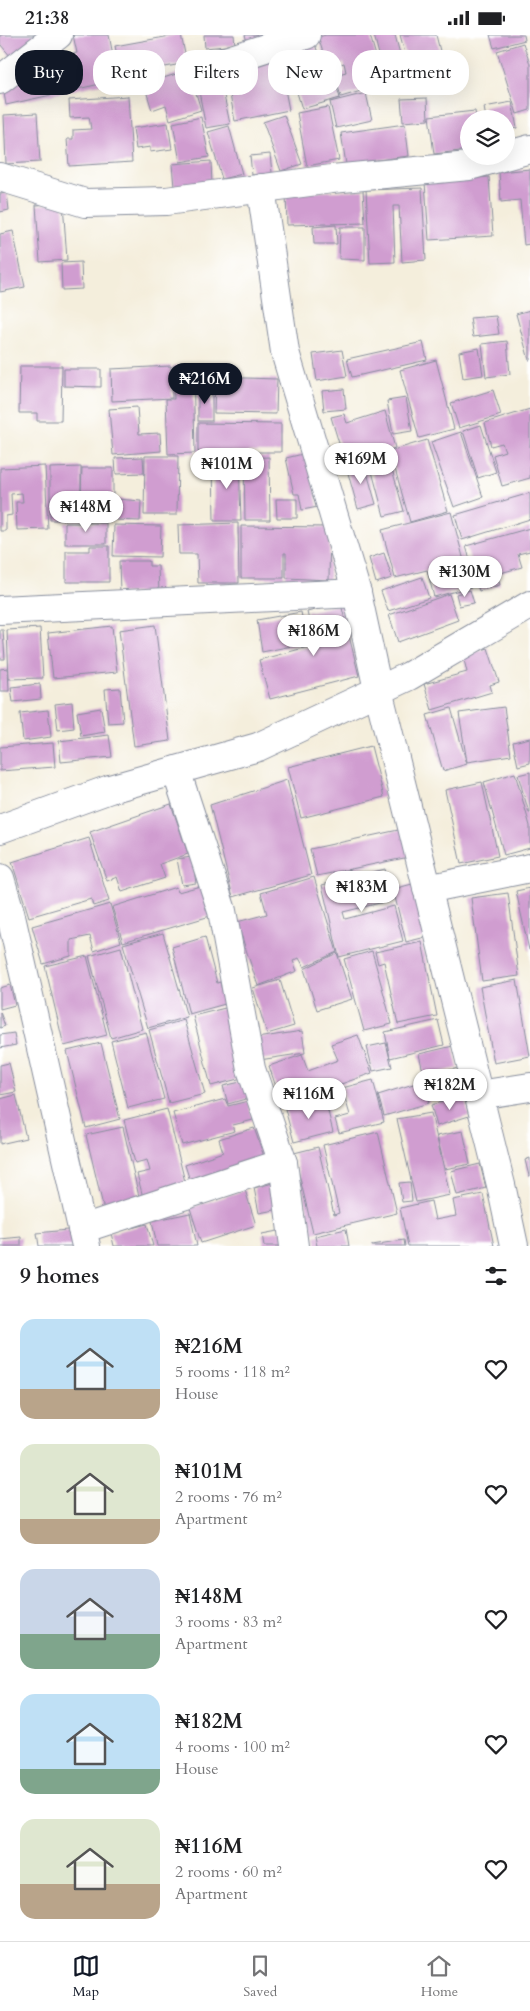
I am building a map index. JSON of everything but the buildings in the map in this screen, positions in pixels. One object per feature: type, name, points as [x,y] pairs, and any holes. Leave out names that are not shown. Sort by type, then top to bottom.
[{"type":"street","points":[[258,50],[306,35]]},
{"type":"street","points":[[0,80],[50,38]]},
{"type":"street","points":[[0,177],[85,203],[166,201],[332,179],[469,166],[530,149]]},
{"type":"street","points":[[261,188],[277,309],[285,352],[357,593],[378,690],[479,1095],[514,1246]]},
{"type":"street","points":[[0,610],[357,593]]},
{"type":"street","points":[[0,829],[110,789],[258,747],[409,676],[530,605]]},
{"type":"street","points":[[176,770],[222,911],[251,1069],[283,1163],[294,1246]]},
{"type":"street","points":[[427,889],[530,868]]},
{"type":"street","points":[[0,878],[10,912],[84,1237],[283,1163]]},
{"type":"street","points":[[479,1095],[530,1087]]}]
